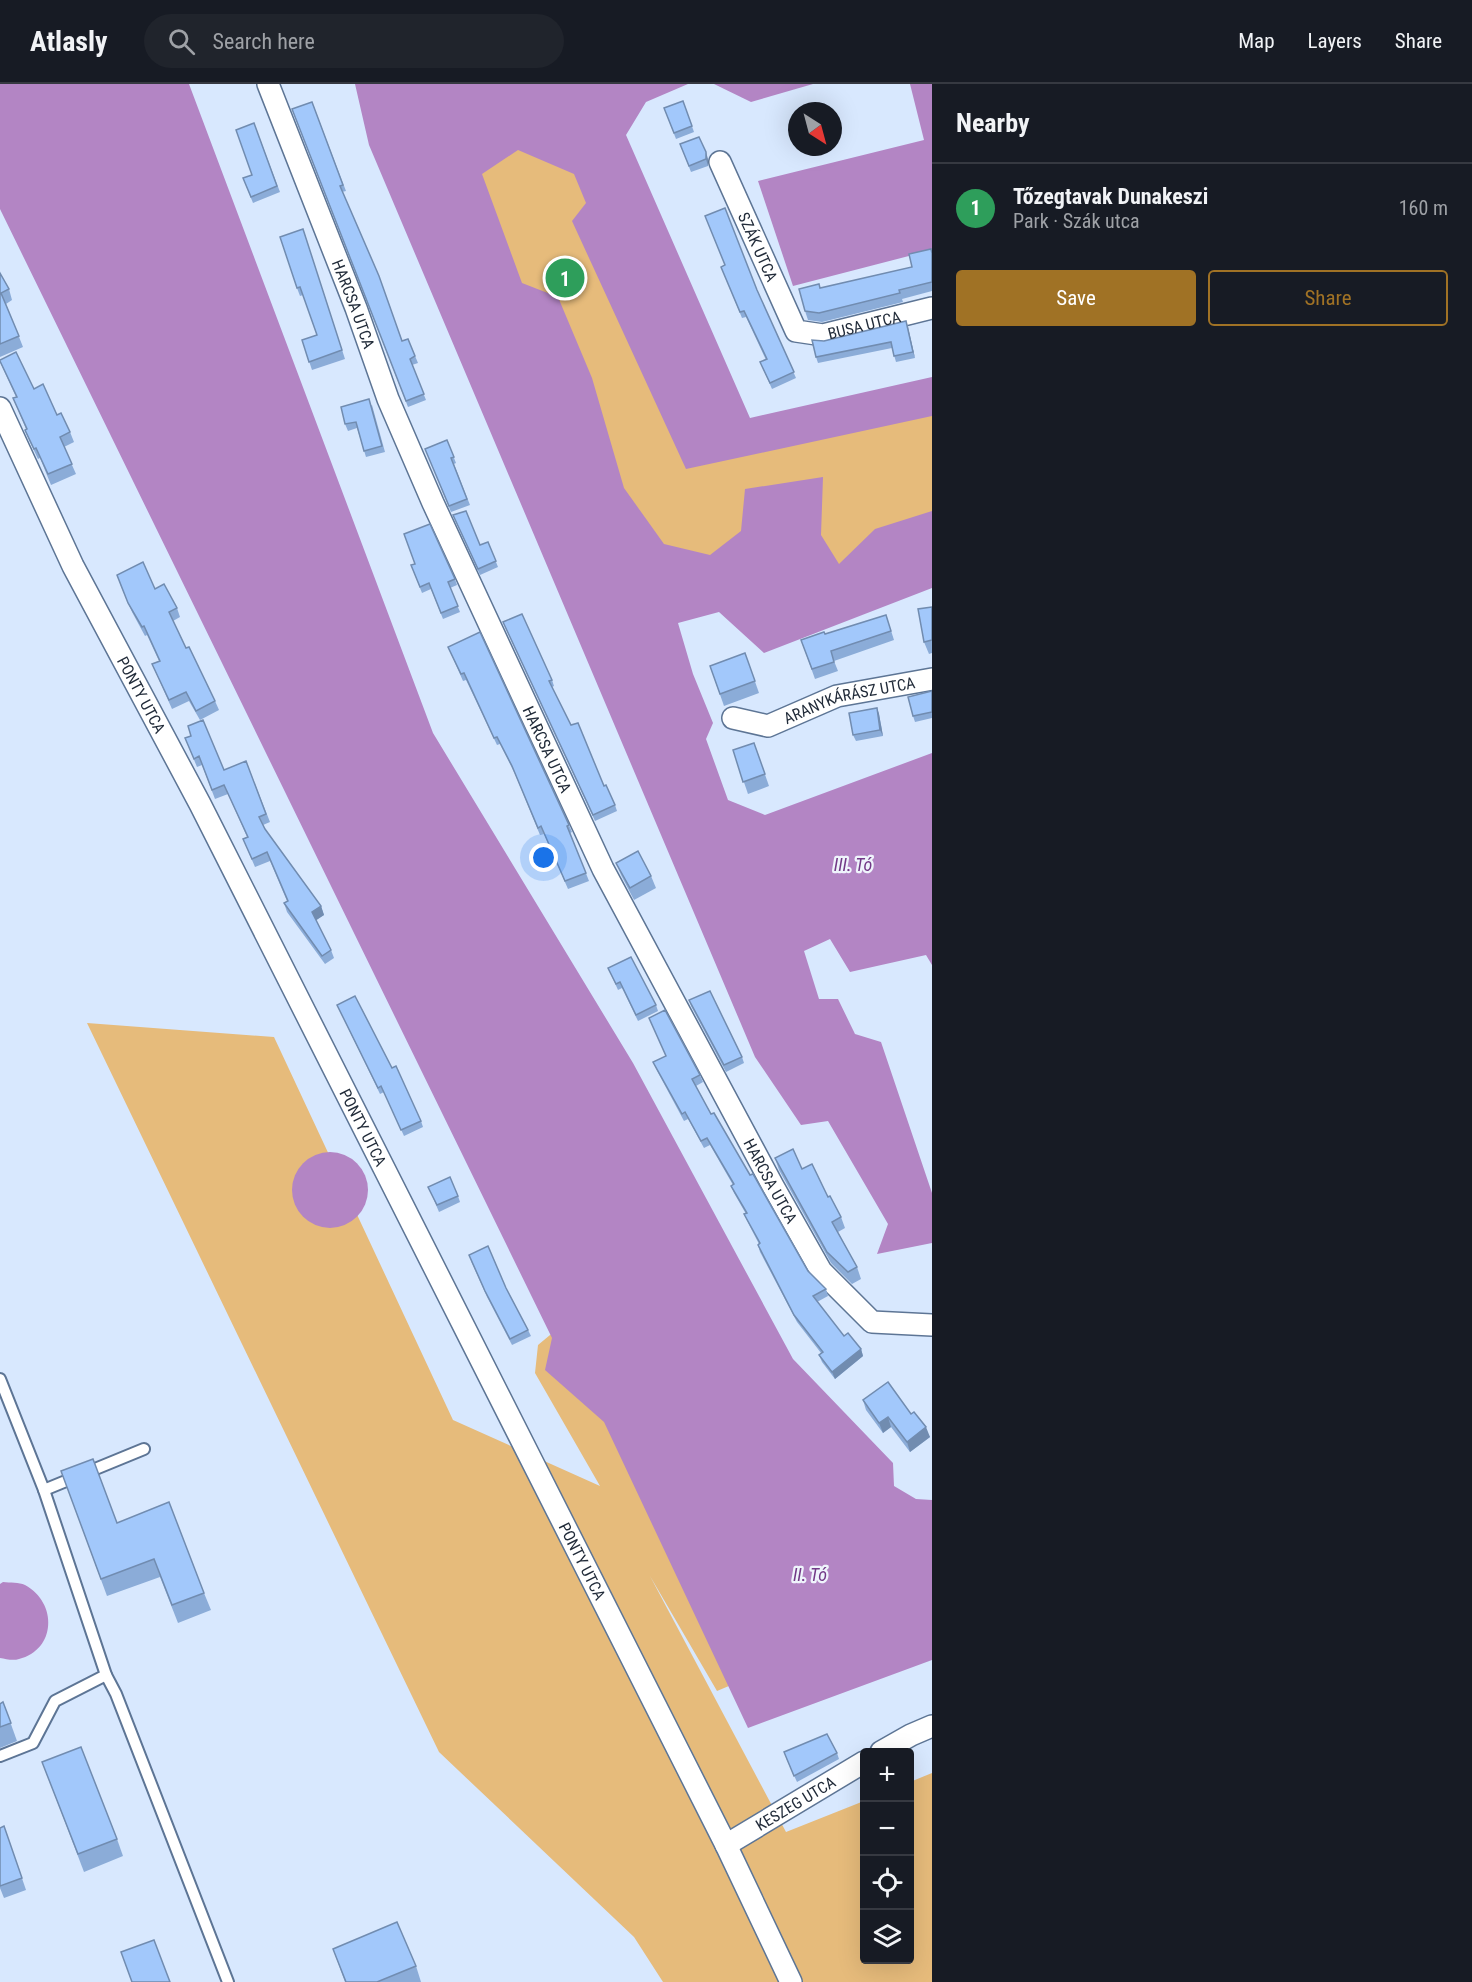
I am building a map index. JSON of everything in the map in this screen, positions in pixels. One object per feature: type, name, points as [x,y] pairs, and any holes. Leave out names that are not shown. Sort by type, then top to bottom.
[{"type":"street","name":"HARCSA UTCA","points":[[268,84],[356,308],[388,399],[438,513],[609,880],[821,1271],[872,1322],[932,1325]]},
{"type":"street","name":"SZÁK UTCA","points":[[720,162],[796,331]]},
{"type":"street","name":"BUSA UTCA","points":[[796,331],[823,335],[932,308]]},
{"type":"street","name":"PONTY UTCA","points":[[0,408],[73,566],[200,804],[726,1845],[791,1982]]},
{"type":"street","name":"ARANYKÁRÁSZ UTCA","points":[[733,718],[768,726],[837,696],[932,679]]},
{"type":"street","points":[[888,1748],[932,1726]]},
{"type":"street","name":"KESZEG UTCA","points":[[726,1845],[860,1764]]},
{"type":"lane","points":[[0,1379],[44,1490],[106,1675],[116,1694],[228,1982]]},
{"type":"lane","points":[[44,1490],[144,1449]]},
{"type":"lane","points":[[0,1756],[33,1743],[55,1701],[106,1675]]},
{"type":"shaded area","points":[[575,141],[700,442],[932,396],[932,553],[820,592],[623,589],[451,159]]},
{"type":"shaded area","points":[[87,1023],[274,1037],[453,1420],[600,1486],[535,1373],[538,1345],[621,1276],[932,1601],[717,1691],[650,1576],[786,1832],[860,1803],[860,1964],[914,1964],[914,1780],[932,1773],[932,1982],[663,1982],[634,1937],[439,1752]]},
{"type":"water","name":"II. Tó","points":[[0,84],[189,84],[433,733],[633,1063],[793,1359],[893,1463],[894,1486],[916,1499],[932,1500],[932,1660],[748,1728],[604,1422],[545,1370],[552,1338],[0,209]]},
{"type":"water","name":"III. Tó","points":[[355,84],[688,84],[646,102],[626,135],[750,418],[932,377],[932,416],[686,469],[572,221],[586,203],[574,174],[518,150],[482,174],[522,283],[558,297],[592,378],[624,488],[664,544],[710,555],[741,531],[745,489],[823,477],[821,535],[839,564],[875,529],[932,511],[932,588],[764,653],[719,612],[678,623],[693,674],[713,723],[706,739],[728,800],[765,815],[932,753],[932,965],[926,955],[850,972],[830,939],[804,951],[819,999],[838,999],[855,1034],[881,1042],[932,1193],[932,1243],[877,1254],[888,1224],[828,1121],[801,1125],[755,1057],[369,145]]},
{"type":"water","points":[[714,84],[813,84],[751,102]]},
{"type":"water","points":[[910,84],[932,84],[932,250],[793,286],[758,181],[924,140]]},
{"type":"water","points":[[323,1152],[337,1152],[351,1158],[362,1169],[368,1183],[365,1205],[357,1217],[337,1228],[323,1228],[309,1222],[298,1211],[292,1197],[292,1183],[298,1169],[309,1158]]},
{"type":"water","points":[[3,1582],[25,1585],[36,1593],[47,1614],[46,1636],[40,1646],[31,1654],[17,1660],[0,1658],[0,1584]]},
{"type":"building","points":[[683,101],[692,126],[674,133],[664,108]]},
{"type":"building","points":[[312,102],[343,185],[340,186],[379,276],[402,341],[408,339],[415,356],[410,359],[424,394],[406,401],[292,109]]},
{"type":"building","points":[[254,123],[277,186],[251,197],[243,178],[252,175],[236,130]]},
{"type":"building","points":[[699,137],[706,152],[706,159],[689,166],[680,144]]},
{"type":"building","points":[[725,208],[757,290],[794,372],[770,383],[760,362],[767,359],[744,311],[740,312],[721,267],[725,265],[705,216]]},
{"type":"building","points":[[303,229],[342,350],[309,362],[302,340],[317,335],[300,287],[297,288],[280,237]]},
{"type":"building","points":[[931,249],[932,282],[899,290],[900,293],[819,313],[805,311],[799,289],[819,284],[820,288],[912,267],[909,254]]},
{"type":"building","points":[[0,273],[9,289],[1,293],[19,336],[0,344]]},
{"type":"building","points":[[906,321],[913,352],[894,356],[891,342],[816,357],[812,340],[824,341]]},
{"type":"building","points":[[16,352],[34,389],[43,384],[57,415],[61,413],[70,432],[60,437],[72,464],[48,474],[25,430],[27,429],[13,398],[17,397],[0,361]]},
{"type":"building","points":[[369,399],[382,446],[364,451],[356,422],[345,424],[341,407]]},
{"type":"building","points":[[447,440],[454,457],[451,458],[467,499],[449,506],[425,449]]},
{"type":"building","points":[[466,511],[480,545],[488,542],[496,561],[478,569],[453,515]]},
{"type":"building","points":[[430,524],[455,579],[448,582],[458,606],[441,613],[429,583],[420,587],[411,565],[415,564],[404,534]]},
{"type":"building","points":[[143,562],[155,589],[164,584],[177,608],[169,612],[215,701],[196,711],[186,692],[169,700],[152,664],[160,661],[144,626],[142,627],[128,603],[117,575]]},
{"type":"building","points":[[932,607],[932,640],[924,642],[918,609]]},
{"type":"building","points":[[522,614],[552,680],[549,681],[571,725],[578,723],[604,786],[606,785],[615,805],[593,815],[503,622]]},
{"type":"building","points":[[886,615],[891,631],[831,651],[834,662],[812,669],[801,640]]},
{"type":"building","points":[[480,632],[569,825],[567,826],[586,873],[565,881],[541,826],[538,828],[512,766],[497,737],[494,738],[464,673],[461,674],[448,647]]},
{"type":"building","points":[[745,653],[755,681],[720,694],[710,666]]},
{"type":"building","points":[[932,691],[932,712],[913,716],[908,697]]},
{"type":"building","points":[[877,708],[880,730],[853,735],[849,713]]},
{"type":"building","points":[[203,720],[224,770],[246,761],[266,814],[259,817],[265,829],[321,906],[312,912],[331,950],[322,956],[284,903],[288,901],[267,852],[252,859],[243,839],[248,837],[224,785],[212,790],[199,756],[194,759],[185,738],[191,736],[188,726]]},
{"type":"building","points":[[754,743],[765,774],[743,782],[733,750]]},
{"type":"building","points":[[638,851],[651,876],[630,888],[616,863]]},
{"type":"building","points":[[631,957],[656,1005],[636,1015],[620,982],[616,984],[608,968]]},
{"type":"building","points":[[710,991],[742,1057],[724,1065],[689,1000]]},
{"type":"building","points":[[355,996],[392,1068],[396,1066],[421,1121],[401,1130],[381,1086],[378,1088],[337,1005]]},
{"type":"building","points":[[665,1010],[700,1075],[692,1079],[711,1114],[714,1113],[750,1175],[753,1174],[808,1271],[826,1289],[813,1296],[844,1336],[848,1333],[861,1349],[832,1372],[819,1355],[823,1352],[794,1315],[758,1245],[760,1243],[744,1214],[747,1213],[731,1186],[734,1184],[707,1138],[701,1141],[685,1112],[682,1114],[653,1062],[666,1056],[649,1018]]},
{"type":"building","points":[[793,1149],[802,1169],[812,1164],[828,1197],[830,1196],[841,1217],[832,1222],[857,1267],[848,1272],[827,1252],[775,1158]]},
{"type":"building","points":[[450,1177],[458,1196],[437,1205],[428,1187]]},
{"type":"building","points":[[488,1246],[506,1288],[528,1330],[510,1339],[469,1255]]},
{"type":"building","points":[[888,1382],[911,1414],[914,1412],[926,1427],[907,1442],[888,1417],[879,1423],[863,1400]]},
{"type":"building","points":[[93,1459],[117,1523],[169,1502],[204,1593],[172,1605],[154,1559],[101,1579],[61,1471]]},
{"type":"building","points":[[3,1702],[11,1723],[0,1727],[0,1704]]},
{"type":"building","points":[[827,1734],[837,1753],[794,1776],[784,1752]]},
{"type":"building","points":[[81,1747],[117,1839],[78,1854],[42,1762]]},
{"type":"building","points":[[4,1826],[22,1878],[0,1886],[0,1828]]},
{"type":"building","points":[[397,1922],[416,1966],[377,1982],[346,1982],[333,1949]]},
{"type":"building","points":[[154,1940],[170,1982],[132,1982],[121,1952]]},
{"type":"place","name":"Tőzegtavak Dunakeszi","points":[[565,278]]}]
